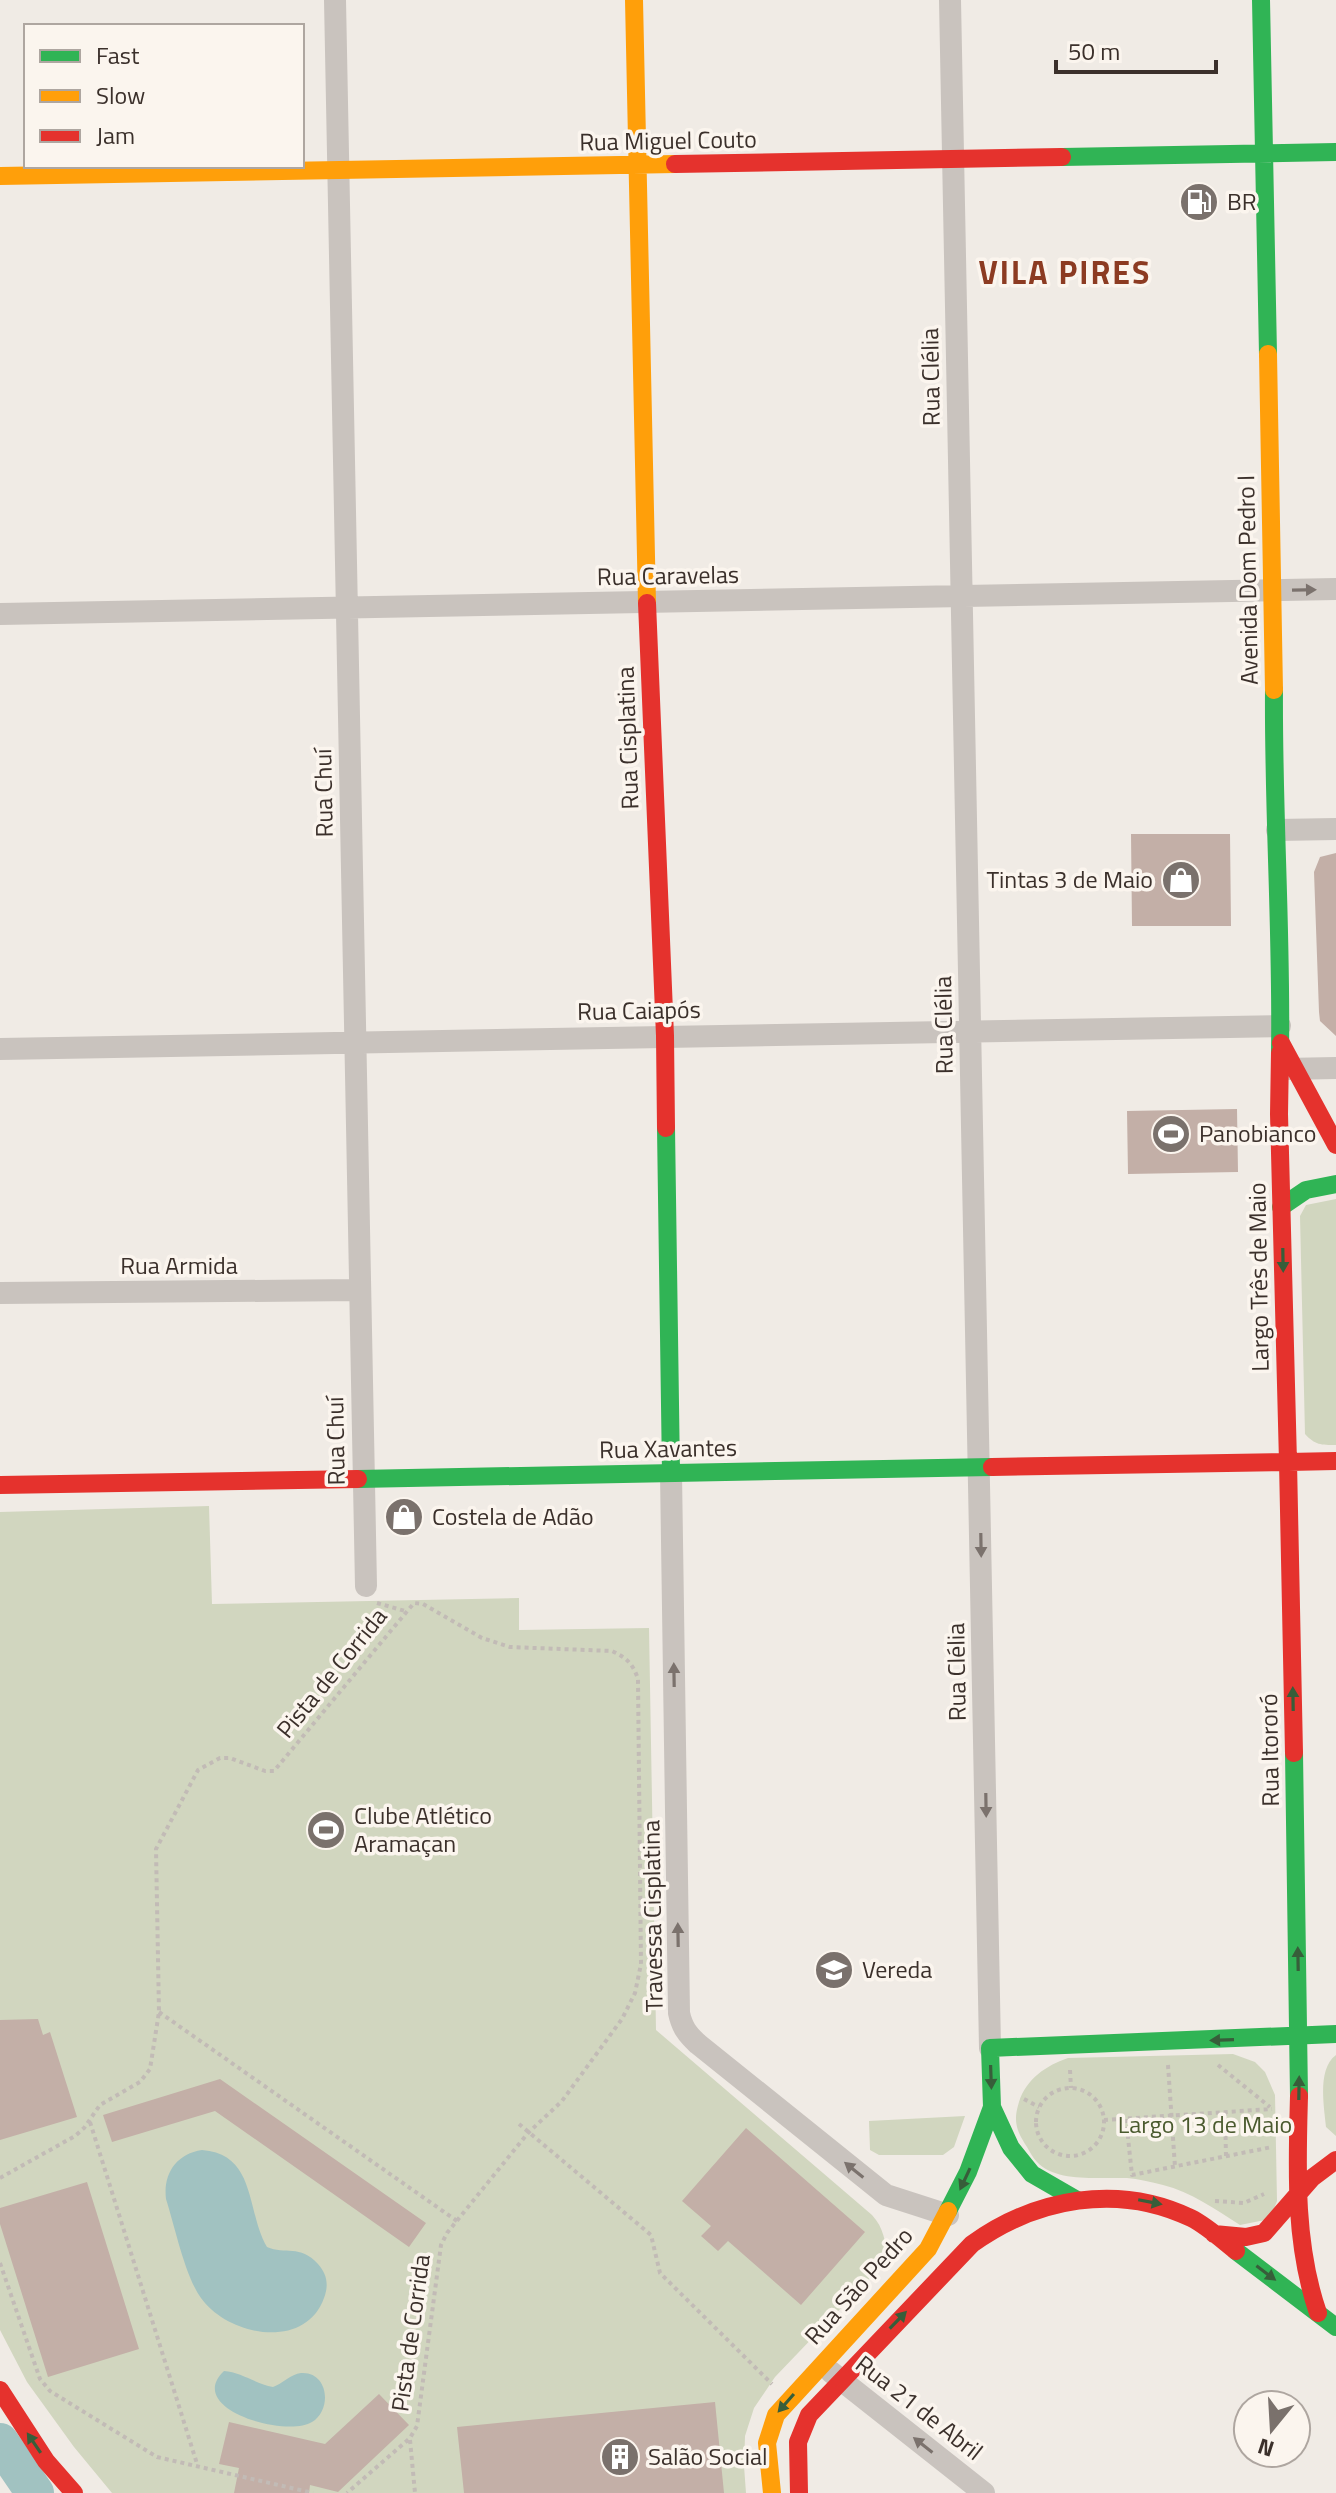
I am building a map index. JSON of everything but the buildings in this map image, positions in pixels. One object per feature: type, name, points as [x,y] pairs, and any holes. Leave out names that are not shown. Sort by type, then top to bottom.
[{"type":"street","name":"Rua Chuí","points":[[335,0],[366,1586]]},
{"type":"street","name":"Rua Cisplatina","points":[[634,0],[647,602],[665,1036],[671,1473]]},
{"type":"street","name":"Rua Clélia","points":[[950,0],[990,2048]]},
{"type":"street","name":"Avenida Dom Pedro I","points":[[1261,0],[1273,788],[1277,830],[1280,1034],[1287,1069],[1336,1145]]},
{"type":"street","name":"Rua Miguel Couto","points":[[0,176],[1336,152]]},
{"type":"street","name":"Rua Caravelas","points":[[0,614],[1336,589]]},
{"type":"street","points":[[1277,830],[1336,829]]},
{"type":"street","name":"Rua Caiapós","points":[[0,1049],[970,1031],[1280,1034]]},
{"type":"street","points":[[1287,1069],[1336,1068]]},
{"type":"street","name":"Largo Três de Maio","points":[[1287,1069],[1281,1207],[1288,1462]]},
{"type":"street","points":[[1281,1207],[1309,1188],[1336,1184]]},
{"type":"street","name":"Rua Armida","points":[[0,1293],[359,1290]]},
{"type":"street","name":"Rua Xavantes","points":[[0,1485],[1336,1461]]},
{"type":"street","name":"Rua Itororó","points":[[1288,1462],[1300,2037]]},
{"type":"street","name":"Travessa Cisplatina","points":[[671,1473],[679,2013],[682,2024],[686,2033],[698,2044],[886,2195],[948,2215]]},
{"type":"street","points":[[1336,2034],[990,2048],[992,2107],[1019,2161],[1041,2180],[1077,2200],[1131,2199],[1156,2202],[1178,2210],[1336,2327]]},
{"type":"street","points":[[1300,2037],[1297,2194],[1307,2281],[1318,2313]]},
{"type":"street","name":"Rua São Pedro","points":[[772,2493],[769,2434],[776,2415],[916,2264],[948,2215],[973,2160],[992,2107]]},
{"type":"street","points":[[1214,2234],[1246,2237],[1264,2233],[1312,2178],[1336,2160]]},
{"type":"street","name":"Rua São Pedro","points":[[799,2493],[796,2445],[800,2428],[841,2380],[985,2233],[1018,2215],[1077,2200]]},
{"type":"street","name":"Rua 21 de Abril","points":[[821,2364],[984,2493]]},
{"type":"street","points":[[0,2390],[46,2461],[74,2493]]},
{"type":"path","name":"Pista de Corrida","points":[[0,2178],[75,2136],[108,2099],[140,2082],[150,2069],[159,2012],[156,1849],[198,1770],[208,1762],[230,1758],[265,1771],[274,1771],[414,1603],[423,1604],[482,1638],[510,1647],[612,1651],[624,1656],[634,1666],[638,1679],[641,1964],[635,1993],[622,2019],[562,2101],[528,2133],[441,2245],[417,2426],[410,2438],[347,2493]]},
{"type":"path","points":[[159,2012],[457,2221]]},
{"type":"path","points":[[1104,2120],[1272,2109],[1210,2058]]},
{"type":"path","points":[[1167,2059],[1175,2167]]},
{"type":"path","points":[[1069,2062],[1071,2088]]},
{"type":"path","points":[[1071,2088],[1090,2095],[1102,2110],[1104,2120],[1103,2130],[1093,2146],[1077,2155],[1050,2149],[1038,2135],[1036,2116],[1039,2107],[1052,2093],[1071,2088]]},
{"type":"path","points":[[1024,2099],[1039,2107]]},
{"type":"path","points":[[1225,2112],[1226,2156]]},
{"type":"path","points":[[1126,2119],[1132,2175],[1272,2147]]},
{"type":"path","points":[[89,2121],[198,2467]]},
{"type":"path","points":[[519,2124],[651,2235],[660,2273],[788,2400]]},
{"type":"path","points":[[1209,2200],[1244,2203],[1273,2188],[1297,2194]]},
{"type":"path","points":[[0,2263],[43,2385],[157,2457],[313,2493]]},
{"type":"path","points":[[410,2438],[415,2493]]},
{"type":"green space","points":[[1336,1199],[1336,1445],[1331,1445],[1315,1442],[1305,1434],[1300,1216],[1306,1205]]},
{"type":"green space","name":"Clube Atlético Aramaçan","points":[[209,1506],[212,1604],[519,1598],[519,1630],[649,1628],[656,2030],[872,2215],[882,2230],[888,2259],[775,2377],[754,2408],[745,2436],[746,2493],[112,2493],[27,2382],[0,2330],[0,1512]]},
{"type":"green space","name":"Largo 13 de Maio","points":[[1233,2054],[1255,2062],[1265,2072],[1275,2095],[1277,2201],[1270,2219],[1240,2225],[1193,2197],[1163,2185],[1127,2178],[1079,2178],[1055,2173],[1036,2160],[1018,2130],[1017,2109],[1027,2086],[1045,2069],[1068,2058]]},
{"type":"green space","name":"Largo 13 de Maio","points":[[1336,2055],[1336,2136],[1326,2127],[1323,2088],[1326,2069]]},
{"type":"green space","points":[[965,2116],[954,2147],[943,2155],[879,2155],[870,2150],[869,2121]]},
{"type":"water","points":[[202,2150],[220,2154],[241,2173],[267,2247],[305,2254],[323,2272],[327,2284],[324,2298],[314,2315],[301,2326],[266,2332],[247,2329],[213,2311],[195,2289],[181,2251],[166,2190],[169,2174],[178,2161]]},
{"type":"water","points":[[224,2371],[273,2387],[297,2374],[310,2374],[322,2384],[323,2409],[312,2422],[299,2426],[262,2423],[243,2417],[227,2408],[217,2397],[215,2385]]},
{"type":"waterway","points":[[0,2442],[35,2493]]},
{"type":"traffic: fast","points":[[1261,0],[1268,354]]},
{"type":"traffic: fast","points":[[1062,157],[1336,152]]},
{"type":"traffic: fast","points":[[1274,690],[1280,1053]]},
{"type":"traffic: fast","points":[[666,1128],[671,1473]]},
{"type":"traffic: fast","points":[[1281,1207],[1306,1190],[1336,1184]]},
{"type":"traffic: fast","points":[[358,1479],[992,1467]]},
{"type":"traffic: fast","points":[[1294,1753],[1299,2096]]},
{"type":"traffic: fast","points":[[1077,2200],[1032,2174],[1011,2148],[992,2107],[990,2048],[1336,2034]]},
{"type":"traffic: fast","points":[[948,2211],[968,2172],[992,2107]]},
{"type":"traffic: fast","points":[[1236,2251],[1336,2327]]},
{"type":"traffic: slow","points":[[634,0],[647,603]]},
{"type":"traffic: slow","points":[[0,176],[675,164]]},
{"type":"traffic: slow","points":[[1268,354],[1274,690]]},
{"type":"traffic: slow","points":[[772,2493],[767,2443],[776,2415],[928,2249],[948,2211]]},
{"type":"traffic: jam","points":[[675,164],[1062,157]]},
{"type":"traffic: jam","points":[[647,603],[666,1128]]},
{"type":"traffic: jam","points":[[1281,1043],[1336,1145]]},
{"type":"traffic: jam","points":[[1280,1053],[1288,1462],[1336,1461]]},
{"type":"traffic: jam","points":[[992,1467],[1288,1462],[1294,1753]]},
{"type":"traffic: jam","points":[[0,1485],[358,1479]]},
{"type":"traffic: jam","points":[[1299,2096],[1301,2233],[1310,2287],[1318,2313]]},
{"type":"traffic: jam","points":[[1214,2234],[1246,2237],[1264,2233],[1312,2178],[1336,2160]]},
{"type":"traffic: jam","points":[[799,2493],[798,2442],[809,2415],[972,2244],[997,2228],[1050,2206],[1107,2199],[1135,2201],[1191,2218],[1236,2251]]},
{"type":"traffic: jam","points":[[0,2390],[46,2461],[74,2493]]},
{"type":"place","name":"BR","points":[[1199,202]]},
{"type":"place","name":"Tintas 3 de Maio","points":[[1181,880]]},
{"type":"place","name":"Panobianco","points":[[1171,1134]]},
{"type":"place","name":"Costela de Adão","points":[[404,1517]]},
{"type":"place","name":"Clube Atlético Aramaçan","points":[[326,1830]]},
{"type":"place","name":"Vereda","points":[[834,1970]]},
{"type":"place","name":"Salão Social","points":[[620,2457]]},
{"type":"district","name":"VILA PIRES","points":[[1065,273]]}]
